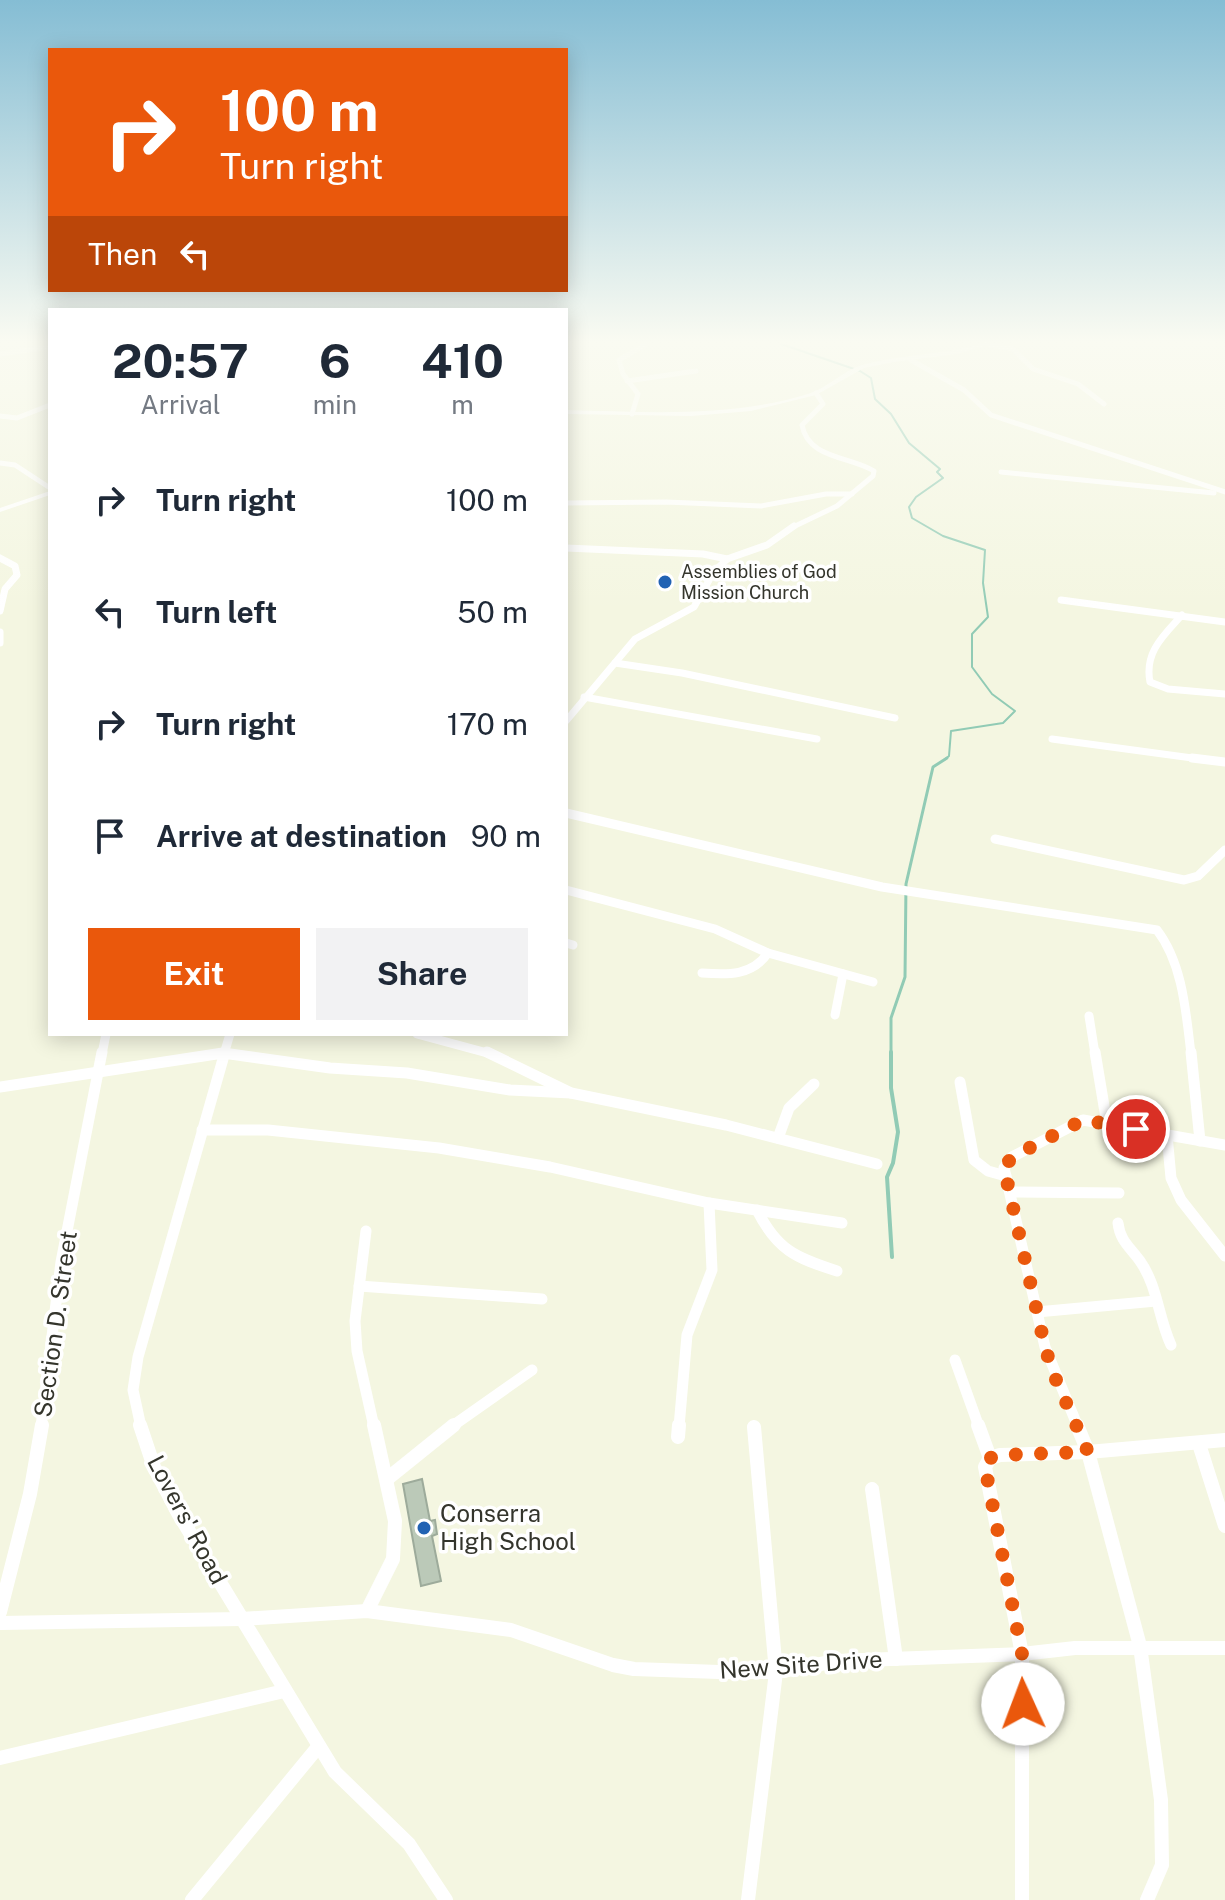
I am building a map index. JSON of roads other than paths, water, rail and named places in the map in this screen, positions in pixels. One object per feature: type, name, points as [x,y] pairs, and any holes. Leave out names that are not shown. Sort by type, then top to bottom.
[{"type":"street","points":[[568,718],[641,634],[694,607],[713,573],[727,559],[772,542],[800,521],[824,512],[852,494],[873,476],[874,471],[862,464],[824,453],[803,433]]},
{"type":"street","points":[[1044,433],[1225,493]]},
{"type":"street","points":[[0,463],[15,465],[48,490]]},
{"type":"street","points":[[1001,472],[1225,493]]},
{"type":"street","points":[[0,510],[48,492]]},
{"type":"street","points":[[568,503],[655,501],[761,506],[826,494],[852,494]]},
{"type":"street","points":[[568,548],[703,554],[727,559]]},
{"type":"street","points":[[0,558],[15,566],[17,575],[5,589],[0,611]]},
{"type":"street","points":[[1061,600],[1225,622]]},
{"type":"street","points":[[1182,615],[1151,652],[1148,663],[1150,682],[1168,689],[1225,694]]},
{"type":"street","points":[[0,632],[0,643]]},
{"type":"street","points":[[615,663],[682,673],[895,718]]},
{"type":"street","points":[[584,697],[817,739]]},
{"type":"street","points":[[1052,739],[1225,762]]},
{"type":"street","points":[[568,813],[882,887],[1157,930],[1165,935],[1172,947],[1181,983],[1200,1141]]},
{"type":"street","points":[[995,839],[1184,880],[1198,876],[1225,850]]},
{"type":"street","points":[[568,891],[715,929],[768,953],[873,982]]},
{"type":"street","points":[[702,973],[733,976],[758,967],[768,953]]},
{"type":"street","points":[[835,1015],[843,974]]},
{"type":"street","points":[[1089,1016],[1107,1124]]},
{"type":"street","name":"Section D. Street","points":[[0,1612],[30,1494],[49,1383],[61,1262],[106,1036]]},
{"type":"street","name":"Lovers' Road","points":[[229,1036],[138,1357],[133,1390],[154,1467],[318,1747],[355,1794],[409,1844],[446,1900]]},
{"type":"street","points":[[425,1036],[485,1051],[571,1093]]},
{"type":"street","points":[[0,1087],[223,1053],[330,1068],[407,1073],[510,1090],[571,1093],[778,1138],[877,1164]]},
{"type":"street","points":[[960,1082],[974,1160],[988,1171],[1006,1176]]},
{"type":"street","points":[[778,1138],[789,1108],[814,1084]]},
{"type":"street","points":[[1147,1900],[1162,1865],[1161,1800],[1140,1646],[1088,1452],[1053,1373],[1006,1176],[1006,1162],[1083,1120],[1225,1145]]},
{"type":"street","points":[[202,1130],[268,1130],[439,1148],[550,1167],[709,1203],[842,1223]]},
{"type":"street","points":[[1167,1135],[1171,1178],[1181,1200],[1225,1256]]},
{"type":"street","points":[[1012,1192],[1119,1193]]},
{"type":"street","points":[[678,1437],[687,1335],[712,1270],[709,1203]]},
{"type":"street","points":[[757,1210],[770,1238],[797,1258],[837,1271]]},
{"type":"street","points":[[1118,1223],[1120,1238],[1139,1260],[1155,1287],[1162,1325],[1171,1345]]},
{"type":"street","points":[[366,1231],[355,1321],[357,1351],[395,1521],[393,1559],[367,1611]]},
{"type":"street","points":[[359,1286],[542,1299]]},
{"type":"street","points":[[1037,1312],[1156,1301]]},
{"type":"street","points":[[955,1360],[990,1458],[985,1467],[986,1483],[1022,1654],[1022,1900]]},
{"type":"street","points":[[387,1479],[469,1413],[532,1370]]},
{"type":"street","points":[[748,1900],[776,1672],[754,1427]]},
{"type":"street","points":[[990,1458],[1225,1440]]},
{"type":"street","points":[[1199,1444],[1225,1526]]},
{"type":"street","points":[[872,1489],[896,1659]]},
{"type":"street","name":"New Site Drive","points":[[0,1623],[241,1619],[367,1611],[511,1630],[613,1665],[634,1669],[776,1672],[837,1661],[1022,1654],[1075,1648],[1225,1648]]},
{"type":"street","points":[[0,1758],[284,1691]]},
{"type":"street","points":[[192,1900],[318,1747]]},
{"type":"waterway","points":[[903,433],[909,443],[940,469],[937,472],[943,478],[916,497],[909,507],[912,518],[943,536],[985,550],[983,583],[988,617],[972,634],[972,667],[992,694],[1015,711],[1003,723],[951,731],[949,756],[944,760]]},
{"type":"waterway","points":[[892,1257],[887,1177],[893,1163],[898,1132],[891,1088],[891,1018],[905,977],[906,884],[933,767],[944,760]]},
{"type":"place","name":"Assemblies of God Mission Church","points":[[665,582]]},
{"type":"place","name":"Conserra High School","points":[[424,1528]]}]
